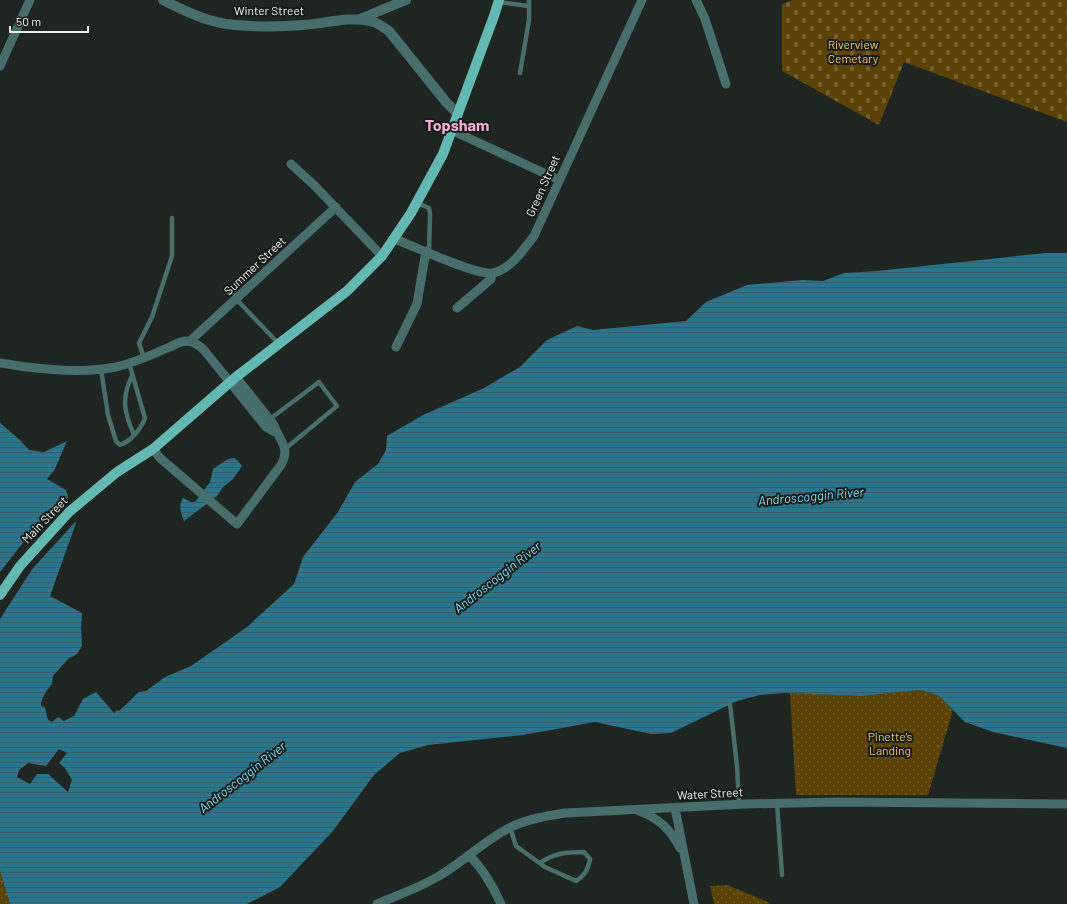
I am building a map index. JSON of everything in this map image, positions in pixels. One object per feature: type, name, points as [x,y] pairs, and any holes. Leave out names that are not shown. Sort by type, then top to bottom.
[{"type":"main road","name":"Main Street","points":[[0,595],[20,566],[69,512],[117,472],[153,449],[233,380],[347,291],[382,256],[395,239],[417,203],[442,154],[499,1]]},
{"type":"street","points":[[0,66],[30,0]]},
{"type":"street","name":"Winter Street","points":[[163,0],[190,14],[212,22],[234,25],[265,27],[358,20],[370,21],[379,24],[389,31],[446,102],[457,113]]},
{"type":"street","points":[[358,20],[406,0]]},
{"type":"street","name":"Green Street","points":[[492,273],[499,271],[519,256],[534,236],[642,0]]},
{"type":"street","points":[[696,0],[705,19],[726,84]]},
{"type":"street","points":[[451,130],[559,180]]},
{"type":"street","points":[[291,164],[336,207],[382,256]]},
{"type":"street","name":"Summer Street","points":[[0,363],[52,369],[101,369],[129,363],[181,342],[190,341],[336,207]]},
{"type":"street","points":[[395,239],[475,271],[492,273],[491,279],[457,308]]},
{"type":"street","points":[[396,347],[417,304],[428,252]]},
{"type":"street","points":[[153,449],[160,458],[237,524],[284,459],[285,449],[283,443],[270,419],[204,350],[190,341]]},
{"type":"street","points":[[233,380],[240,397],[266,427],[277,433]]},
{"type":"street","name":"Water Street","points":[[377,904],[421,886],[439,876],[510,827],[528,820],[559,814],[777,803],[868,802],[1067,804]]},
{"type":"street","points":[[675,808],[694,904]]},
{"type":"street","points":[[636,810],[654,818],[667,829],[676,839],[684,854]]},
{"type":"street","points":[[469,855],[484,872],[496,892],[501,904]]},
{"type":"lane","points":[[520,73],[529,20],[529,0]]},
{"type":"lane","points":[[499,1],[528,6]]},
{"type":"lane","points":[[417,203],[429,208],[428,252]]},
{"type":"lane","points":[[144,358],[139,343],[152,317],[172,256],[172,218]]},
{"type":"lane","points":[[236,299],[279,344]]},
{"type":"lane","points":[[101,369],[108,415],[116,442],[120,445],[126,443],[134,435],[143,424],[145,418],[129,363]]},
{"type":"lane","points":[[132,376],[126,388],[125,405],[129,424],[134,435]]},
{"type":"lane","points":[[270,419],[319,382],[337,406],[285,449]]},
{"type":"lane","points":[[730,704],[738,766],[739,804]]},
{"type":"lane","points":[[777,803],[782,875]]},
{"type":"lane","points":[[510,827],[516,846],[545,867],[576,881],[584,875],[588,868],[590,859],[584,852],[566,852],[549,856],[540,863]]},
{"type":"green space","name":"Riverview Cemetary","points":[[793,0],[1067,0],[1067,122],[904,62],[879,125],[782,71],[782,4]]},
{"type":"green space","name":"Pinette’s Landing","points":[[921,690],[939,696],[953,710],[928,795],[796,795],[790,693],[862,696]]},
{"type":"green space","points":[[0,871],[10,904],[0,904]]},
{"type":"green space","points":[[727,885],[768,902],[769,904],[714,904],[710,886]]},
{"type":"water","name":"Androscoggin River","points":[[1045,253],[1067,253],[1067,748],[993,732],[965,722],[939,696],[921,690],[862,696],[785,693],[760,695],[737,701],[671,733],[651,734],[595,722],[523,735],[428,745],[400,753],[374,775],[332,832],[280,887],[247,904],[10,904],[0,871],[0,423],[29,450],[44,452],[67,441],[55,469],[47,479],[66,490],[76,523],[50,596],[82,613],[82,646],[77,654],[68,659],[53,676],[52,684],[43,697],[41,706],[45,707],[48,720],[52,722],[58,717],[64,721],[74,716],[83,699],[96,692],[114,713],[117,710],[119,711],[139,692],[146,691],[165,677],[191,666],[247,627],[294,584],[303,557],[338,512],[355,482],[378,464],[386,450],[387,436],[423,415],[484,388],[520,367],[547,340],[577,326],[593,330],[686,321],[706,302],[747,285],[802,280],[823,281],[844,273],[877,271]],"holes":[[[59,749],[67,753],[59,763],[65,768],[72,780],[68,792],[48,774],[37,774],[30,784],[17,777],[19,770],[28,763],[46,766]]]},
{"type":"water","points":[[234,458],[242,466],[233,479],[223,487],[217,496],[184,521],[180,507],[183,498],[191,502],[195,502],[210,482],[213,469],[228,459]]},
{"type":"pier","points":[[70,496],[77,520],[33,568],[0,619],[0,572],[33,530]]},
{"type":"district","name":"Topsham","points":[[457,125]]}]
